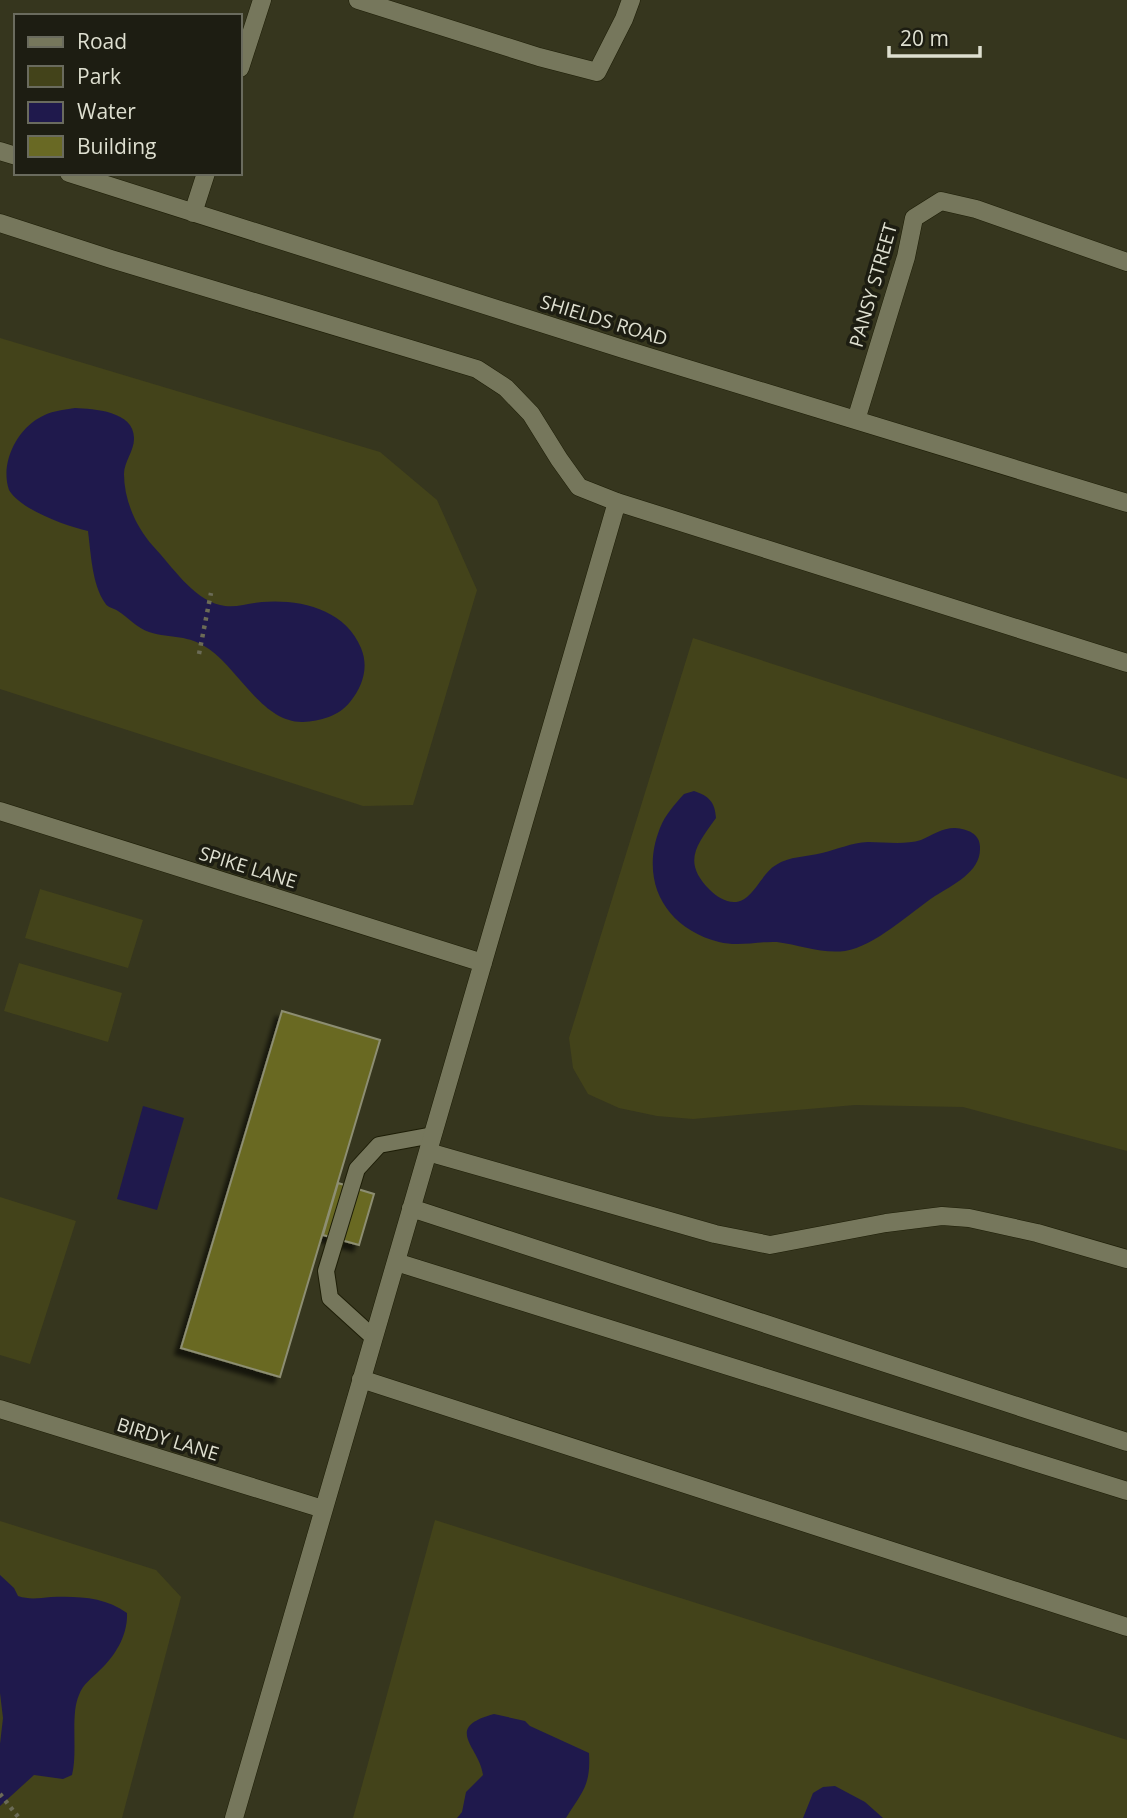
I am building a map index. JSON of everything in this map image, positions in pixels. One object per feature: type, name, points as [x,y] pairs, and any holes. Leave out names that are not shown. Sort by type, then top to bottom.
[{"type":"street","points":[[242,62],[262,0]]},
{"type":"street","points":[[358,0],[539,57],[597,72],[631,0]]},
{"type":"street","name":"SHIELDS ROAD","points":[[75,175],[1127,503]]},
{"type":"street","points":[[193,213],[205,175]]},
{"type":"street","name":"PANSY STREET","points":[[856,420],[906,257],[914,218],[941,201],[976,209],[1127,262]]},
{"type":"street","points":[[0,223],[477,369],[506,388],[531,414],[579,487],[617,502],[1127,663]]},
{"type":"street","points":[[234,1818],[617,502]]},
{"type":"street","name":"SPIKE LANE","points":[[0,812],[483,963]]},
{"type":"street","points":[[430,1144],[715,1234],[770,1245],[887,1223],[942,1216],[969,1218],[1037,1233],[1127,1259]]},
{"type":"street","points":[[411,1208],[1127,1442]]},
{"type":"street","points":[[396,1262],[1127,1491]]},
{"type":"street","points":[[361,1379],[1127,1627]]},
{"type":"street","name":"BIRDY LANE","points":[[0,1409],[323,1509]]},
{"type":"lane","points":[[374,1338],[330,1298],[326,1271],[357,1169],[379,1145],[430,1144]]},
{"type":"path","points":[[200,654],[211,593]]},
{"type":"path","points":[[0,1794],[19,1818]]},
{"type":"green space","points":[[0,338],[380,452],[437,500],[477,590],[413,805],[363,806],[0,689]]},
{"type":"green space","points":[[693,638],[1127,779],[1127,1151],[963,1107],[855,1105],[693,1119],[657,1116],[619,1108],[588,1094],[573,1068],[569,1038]]},
{"type":"green space","points":[[40,889],[143,920],[128,968],[25,938]]},
{"type":"green space","points":[[19,963],[122,993],[108,1042],[4,1011]]},
{"type":"green space","points":[[0,1197],[76,1221],[30,1364],[0,1355]]},
{"type":"green space","points":[[435,1520],[1127,1740],[1127,1818],[353,1818]]},
{"type":"green space","points":[[0,1521],[156,1570],[181,1597],[122,1818],[0,1818]]},
{"type":"water","points":[[75,408],[112,413],[128,422],[133,430],[134,443],[124,474],[132,513],[147,539],[200,596],[225,606],[277,602],[306,605],[333,616],[354,635],[361,648],[364,669],[355,696],[346,707],[322,719],[303,722],[289,720],[264,705],[209,649],[187,639],[145,630],[106,605],[95,578],[88,531],[56,521],[23,504],[9,490],[7,480],[8,459],[23,431],[43,416]]},
{"type":"water","points":[[694,791],[710,800],[716,818],[698,846],[694,862],[696,871],[710,890],[727,901],[741,901],[781,862],[856,844],[915,842],[941,830],[955,828],[969,831],[976,836],[980,844],[979,857],[971,871],[957,882],[880,936],[856,948],[828,951],[777,942],[719,942],[684,926],[661,900],[655,884],[654,848],[660,828],[667,814],[684,794]]},
{"type":"water","points":[[143,1106],[184,1118],[157,1210],[117,1199]]},
{"type":"water","points":[[0,1575],[14,1588],[18,1596],[91,1599],[119,1608],[127,1613],[127,1621],[115,1652],[85,1684],[76,1703],[72,1775],[63,1779],[34,1775],[0,1806],[0,1744],[3,1718],[0,1693]]},
{"type":"water","points":[[494,1714],[525,1721],[530,1726],[589,1753],[587,1781],[566,1818],[457,1818],[462,1812],[466,1792],[483,1775],[467,1732],[478,1719]]},
{"type":"water","points":[[835,1786],[865,1802],[883,1818],[803,1818],[813,1793],[823,1787]]},
{"type":"building","points":[[282,1011],[380,1040],[280,1377],[181,1348]]},
{"type":"building","points":[[338,1183],[374,1194],[359,1245],[323,1235]]}]
